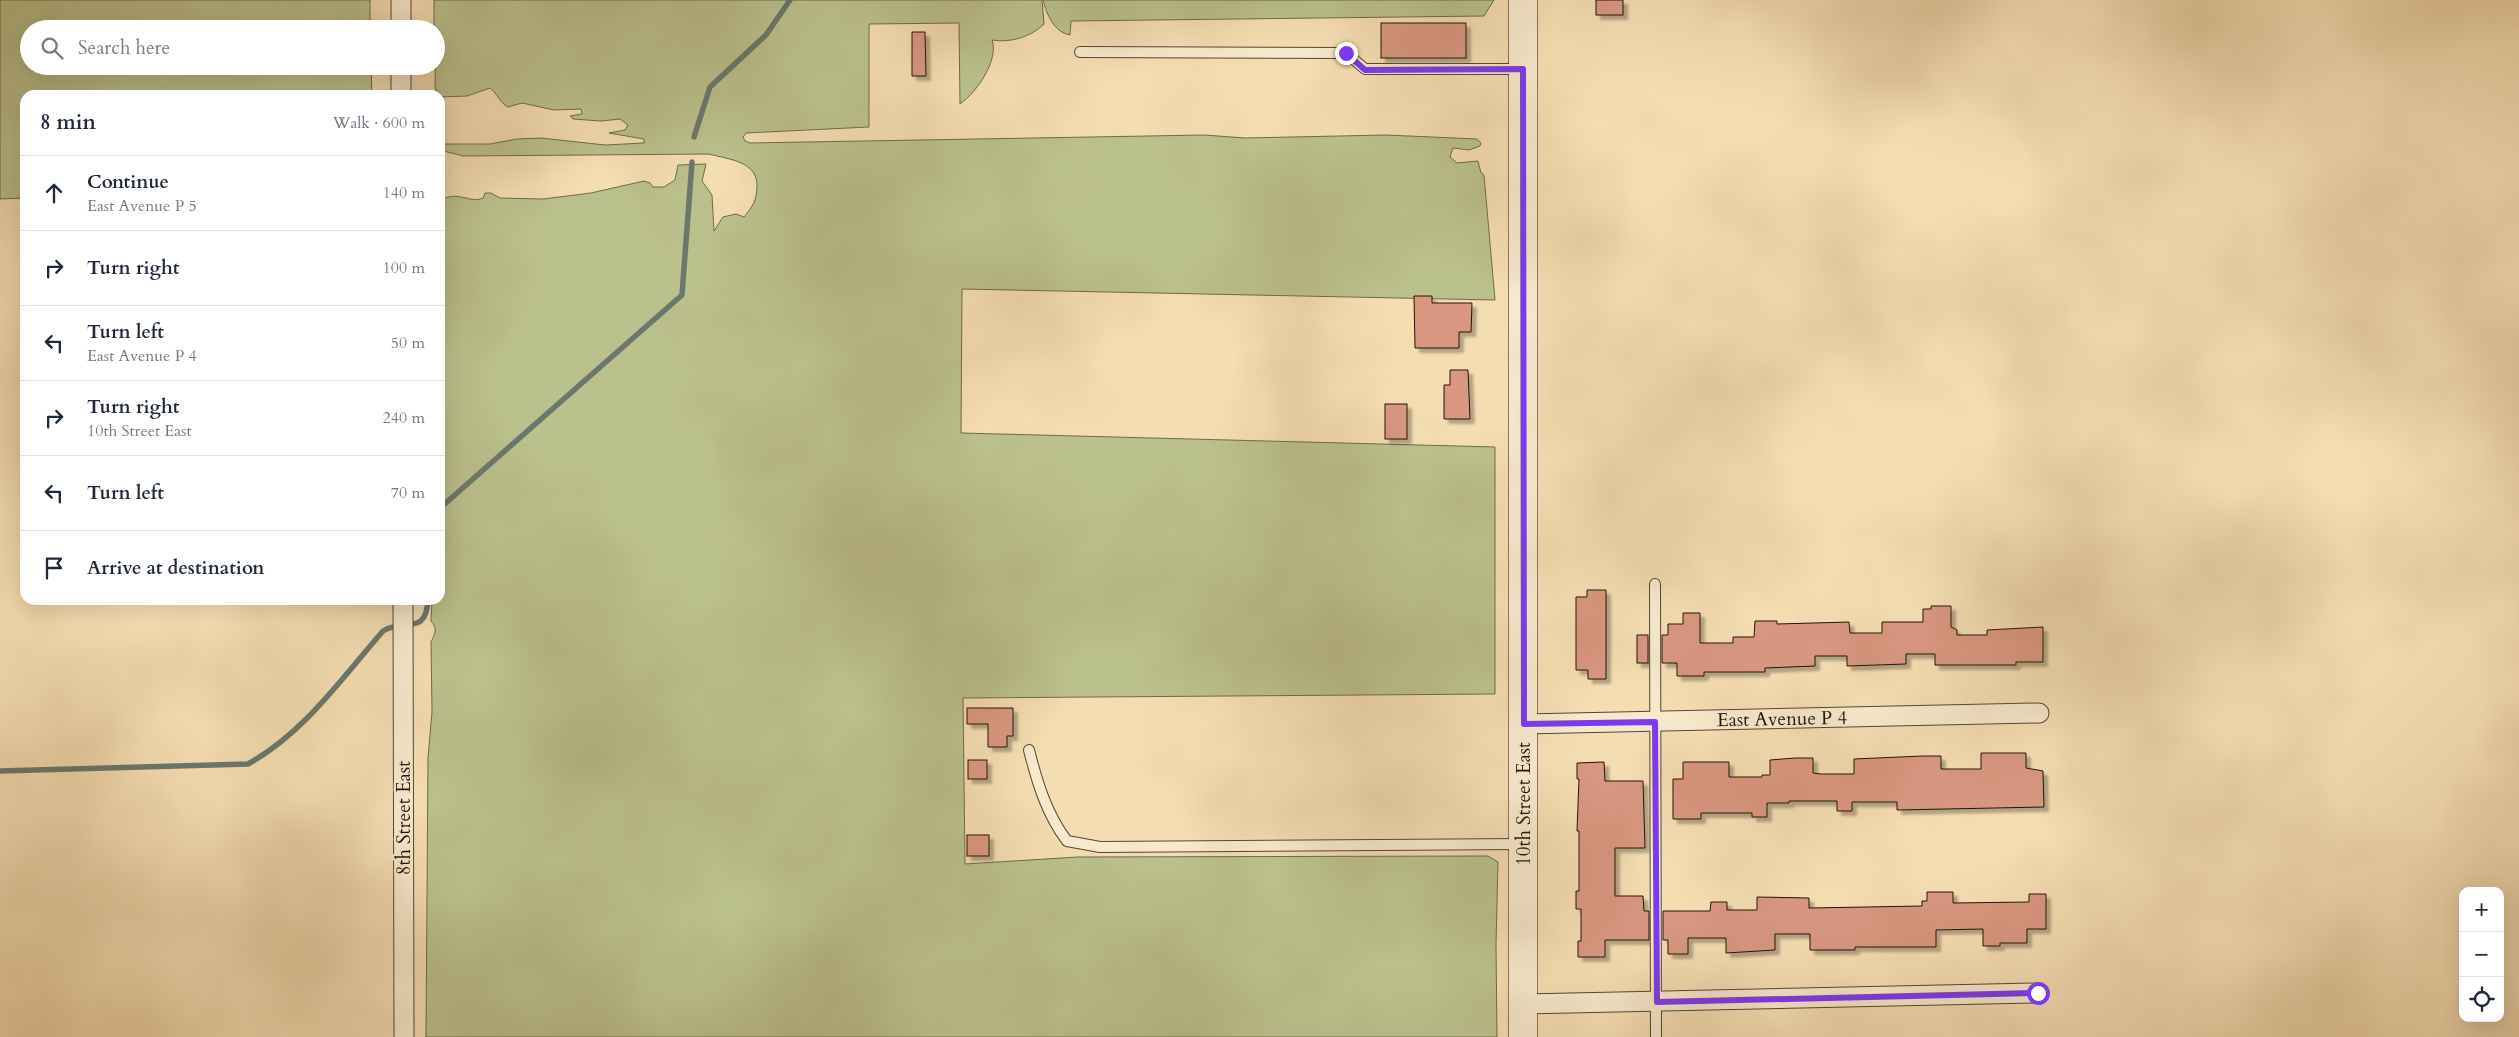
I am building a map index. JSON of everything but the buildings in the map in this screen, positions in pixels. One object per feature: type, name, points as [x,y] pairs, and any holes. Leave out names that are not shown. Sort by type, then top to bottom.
[{"type":"main road","name":"10th Street East","points":[[1523,0],[1523,1037]]},
{"type":"street","points":[[401,0],[401,20]]},
{"type":"street","points":[[401,75],[401,90]]},
{"type":"street","name":"8th Street East","points":[[403,605],[404,1037]]},
{"type":"street","name":"East Avenue P 4","points":[[1524,724],[2039,713]]},
{"type":"street","points":[[1523,1004],[2038,993]]},
{"type":"lane","points":[[1080,52],[1346,53],[1365,70],[1523,69]]},
{"type":"lane","points":[[1654,584],[1656,1037]]},
{"type":"lane","points":[[1029,750],[1038,784],[1059,832],[1066,841],[1100,848],[1524,844]]},
{"type":"green space","points":[[0,0],[370,0],[370,20],[20,20],[20,75],[371,75],[372,90],[20,90],[20,198],[0,199]]},
{"type":"green space","points":[[434,0],[1042,0],[1044,24],[1027,36],[1006,41],[992,40],[992,57],[985,75],[967,99],[960,104],[959,23],[869,24],[869,127],[746,133],[743,137],[745,141],[750,143],[1204,135],[1245,138],[1386,135],[1477,139],[1481,143],[1480,146],[1469,150],[1453,148],[1450,157],[1457,163],[1478,161],[1481,173],[1484,175],[1495,300],[962,289],[961,433],[1495,447],[1495,694],[963,698],[965,864],[1078,857],[1488,856],[1498,862],[1496,944],[1497,1037],[426,1037],[428,758],[432,712],[431,642],[435,631],[435,626],[431,621],[432,605],[445,605],[445,198],[453,196],[478,199],[483,198],[485,193],[491,193],[500,198],[543,199],[591,193],[644,181],[650,183],[653,187],[664,187],[675,180],[678,165],[706,164],[702,181],[712,195],[714,231],[723,217],[736,214],[744,217],[754,202],[757,185],[756,177],[747,166],[740,162],[709,154],[463,156],[445,151],[445,144],[490,144],[517,139],[541,138],[605,145],[644,143],[644,139],[609,133],[625,130],[628,125],[620,119],[601,121],[573,119],[570,116],[582,114],[581,109],[554,110],[522,103],[508,107],[490,88],[467,96],[445,97],[445,90],[436,90],[435,88],[435,75],[445,75],[445,20],[434,20]]},
{"type":"green space","points":[[1043,0],[1494,0],[1484,16],[1071,21],[1070,35],[1055,27]]},
{"type":"waterway","points":[[694,137],[710,87],[766,35],[790,0]]},
{"type":"waterway","points":[[445,504],[682,295],[692,162]]},
{"type":"waterway","points":[[0,771],[248,764],[287,737],[305,721],[383,631],[391,627],[419,622],[423,618],[427,605]]},
{"type":"route","points":[[1346,53],[1365,70],[1523,69],[1524,724],[1655,722],[1657,1002],[2038,993]]}]
